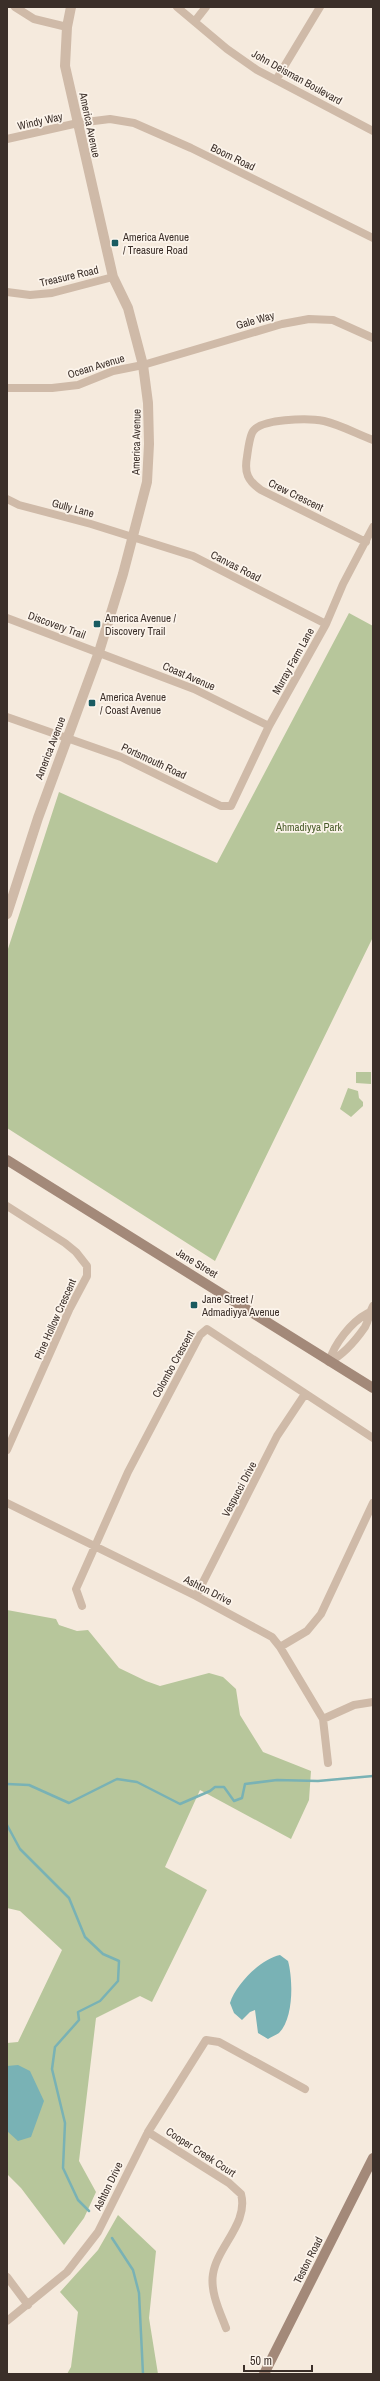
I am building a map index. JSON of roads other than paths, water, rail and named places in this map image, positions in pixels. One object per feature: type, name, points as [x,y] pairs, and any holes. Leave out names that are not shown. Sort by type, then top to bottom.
[{"type":"main road","name":"Jane Street","points":[[7,1160],[373,1388]]},
{"type":"main road","name":"Teston Road","points":[[264,2374],[373,2158]]},
{"type":"street","points":[[15,7],[34,20],[67,27]]},
{"type":"street","name":"America Avenue","points":[[8,911],[65,739],[82,700],[99,652],[147,482],[149,444],[148,403],[143,365],[128,308],[113,277],[65,66],[67,27],[71,7]]},
{"type":"street","name":"John Deisman Boulevard","points":[[177,7],[227,49],[257,70],[373,131]]},
{"type":"street","points":[[195,21],[206,7]]},
{"type":"street","points":[[276,80],[320,7]]},
{"type":"street","name":"Boom Road","points":[[78,123],[110,119],[134,123],[148,128],[373,238]]},
{"type":"street","name":"Windy Way","points":[[7,139],[78,123]]},
{"type":"street","name":"Treasure Road","points":[[7,292],[30,295],[52,293],[113,277]]},
{"type":"street","name":"Gale Way","points":[[143,365],[282,324],[309,319],[332,320],[373,338]]},
{"type":"street","name":"Ocean Avenue","points":[[7,388],[66,387],[113,371],[143,365]]},
{"type":"street","name":"Crew Crescent","points":[[366,542],[253,485],[246,474],[245,465],[252,432],[260,425],[268,423],[310,419],[325,422],[373,440]]},
{"type":"street","name":"Gully Lane","points":[[7,499],[20,505],[92,524],[132,538]]},
{"type":"street","name":"Murray Farm Lane","points":[[231,806],[269,726],[326,624],[373,527]]},
{"type":"street","name":"Canvas Road","points":[[132,538],[193,556],[326,624]]},
{"type":"street","name":"Discovery Trail","points":[[7,618],[99,652]]},
{"type":"street","name":"Coast Avenue","points":[[99,652],[194,689],[269,726]]},
{"type":"street","name":"Portsmouth Road","points":[[7,717],[65,739],[121,757],[221,806],[231,806]]},
{"type":"street","name":"Pine Hollow Crescent","points":[[7,1206],[65,1243],[76,1252],[87,1266],[87,1276],[70,1308],[7,1450]]},
{"type":"street","points":[[329,1362],[340,1356],[366,1326],[371,1310]]},
{"type":"street","name":"Colombo Crescent","points":[[95,1547],[128,1472],[200,1335],[207,1329],[373,1438]]},
{"type":"street","name":"Vespucci Drive","points":[[196,1596],[278,1436],[305,1394]]},
{"type":"street","name":"Ashton Drive","points":[[7,1503],[196,1596],[272,1637],[280,1647],[323,1719],[328,1763]]},
{"type":"street","points":[[280,1647],[307,1631],[321,1614],[373,1503]]},
{"type":"street","points":[[82,1606],[76,1589],[95,1547]]},
{"type":"street","points":[[323,1719],[354,1705],[373,1702]]},
{"type":"street","name":"Ashton Drive","points":[[7,2321],[67,2272],[98,2232],[148,2132],[206,2040],[219,2042],[305,2089]]},
{"type":"street","name":"Cooper Creek Court","points":[[148,2132],[229,2183],[241,2194],[243,2210],[213,2274],[217,2306],[226,2328]]},
{"type":"street","points":[[7,2277],[28,2305]]},
{"type":"water","points":[[280,1955],[288,1961],[290,1969],[290,2008],[284,2026],[279,2033],[268,2039],[258,2033],[255,2010],[250,2012],[242,2020],[234,2013],[230,2003],[238,1988],[250,1973],[273,1957]]},
{"type":"water","points":[[18,2065],[30,2071],[44,2101],[31,2137],[18,2141],[7,2131],[7,2066]]},
{"type":"waterway","points":[[7,1784],[29,1785],[69,1803],[117,1779],[137,1782],[180,1804],[210,1791],[215,1787],[224,1787],[234,1801],[242,1798],[245,1784],[277,1780],[318,1781],[373,1776]]},
{"type":"waterway","points":[[7,1825],[20,1849],[69,1898],[85,1937],[103,1954],[119,1961],[118,1981],[100,2001],[78,2012],[79,2020],[55,2047],[52,2069],[65,2123],[63,2168],[78,2200],[89,2211]]},
{"type":"waterway","points":[[112,2238],[133,2270],[139,2293],[143,2374]]},
{"type":"place","name":"America Avenue / Treasure Road","points":[[115,243]]},
{"type":"place","name":"America Avenue / Discovery Trail","points":[[97,624]]},
{"type":"place","name":"America Avenue / Coast Avenue","points":[[92,703]]},
{"type":"place","name":"Jane Street / Admadiyya Avenue","points":[[194,1305]]},
{"type":"park label","name":"Ahmadiyya Park","points":[[309,827]]}]
